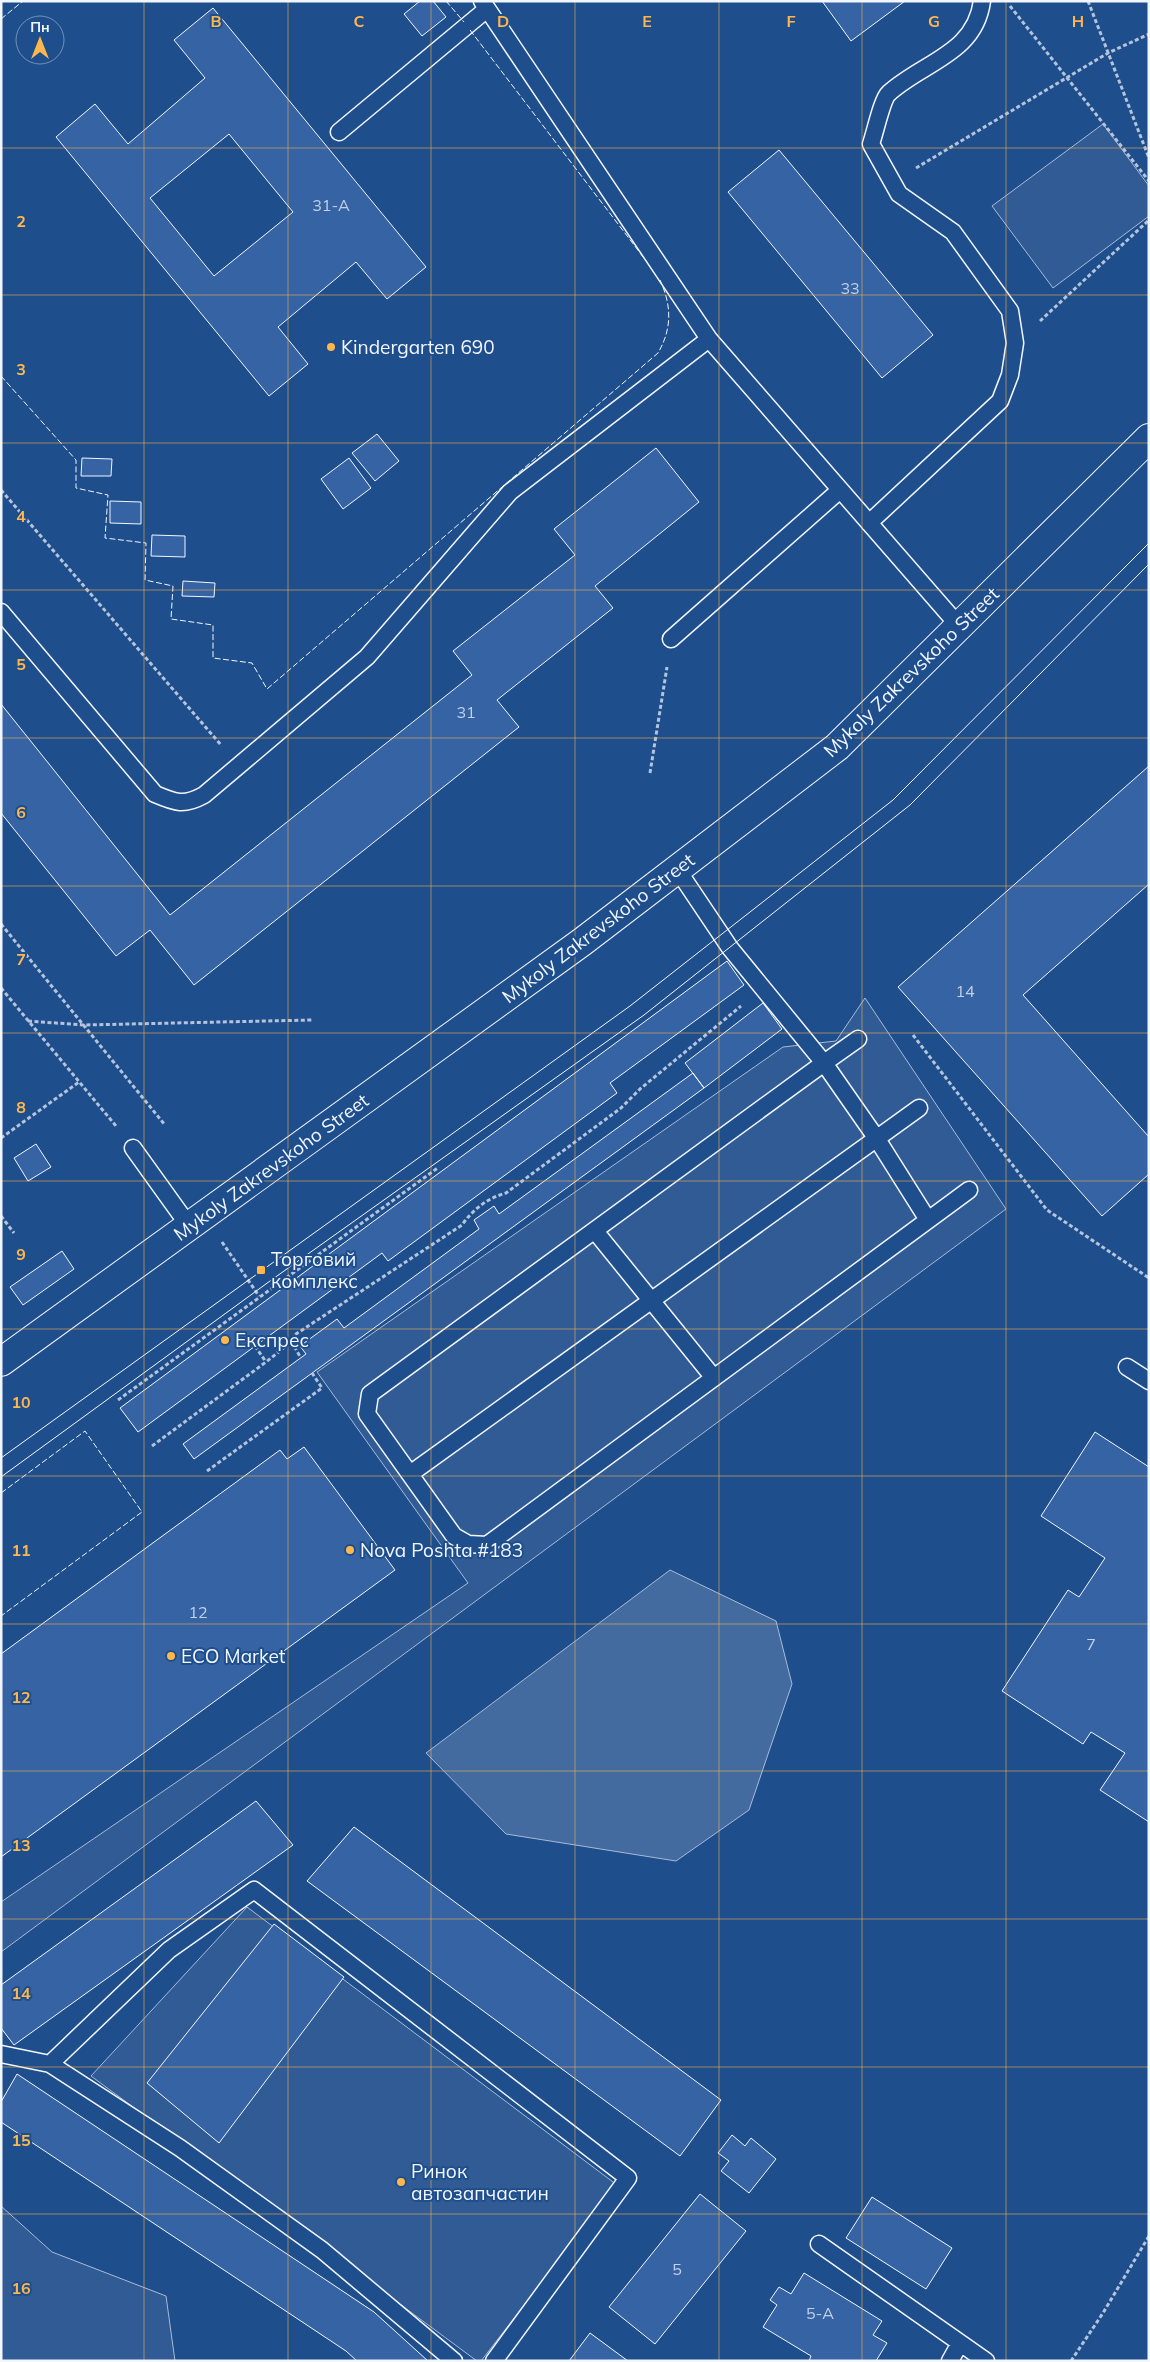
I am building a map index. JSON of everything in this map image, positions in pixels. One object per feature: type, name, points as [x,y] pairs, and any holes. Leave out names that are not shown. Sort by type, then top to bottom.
[{"type":"street","name":"Mykoly Zakrevskoho Street","points":[[1,1362],[582,942],[837,747],[1149,438]]},
{"type":"lane","points":[[869,523],[1000,401],[1010,374],[1015,344],[1010,311],[953,232],[899,194],[871,144],[887,94],[967,39],[980,15],[982,1]]},
{"type":"lane","points":[[339,132],[484,5],[709,339],[959,626]]},
{"type":"lane","points":[[1,612],[155,794],[173,802],[190,803],[204,796],[367,657],[510,492],[709,339]]},
{"type":"lane","points":[[671,639],[840,490]]},
{"type":"lane","points":[[677,869],[730,948],[824,1063],[877,1139],[928,1220]]},
{"type":"lane","points":[[858,1039],[370,1394],[367,1414],[454,1536],[468,1544],[487,1545],[968,1190]]},
{"type":"lane","points":[[410,1474],[919,1108]]},
{"type":"lane","points":[[133,1148],[189,1226]]},
{"type":"lane","points":[[595,1231],[714,1378]]},
{"type":"lane","points":[[1127,1367],[1149,1381]]},
{"type":"lane","points":[[50,2064],[169,1950],[254,1890],[628,2178],[494,2361]]},
{"type":"lane","points":[[1,2054],[50,2064],[180,2148],[322,2250],[454,2361]]},
{"type":"lane","points":[[819,2244],[986,2361]]},
{"type":"lane","points":[[950,2361],[960,2343]]},
{"type":"path","points":[[1007,1],[1149,181]]},
{"type":"path","points":[[1088,1],[1149,158]]},
{"type":"path","points":[[892,182],[1108,53],[1149,34]]},
{"type":"path","points":[[1015,344],[1149,220]]},
{"type":"path","points":[[1,490],[239,766]]},
{"type":"path","points":[[650,773],[671,639]]},
{"type":"path","points":[[1,924],[165,1125]]},
{"type":"path","points":[[1,988],[133,1148]]},
{"type":"path","points":[[152,1446],[266,1362],[291,1341],[296,1334],[372,1282],[394,1272],[462,1225],[467,1217],[490,1198],[506,1193],[621,1108],[640,1089],[763,988]]},
{"type":"path","points":[[28,1021],[84,1025],[312,1020]]},
{"type":"path","points":[[914,1035],[1047,1210],[1149,1278]]},
{"type":"path","points":[[1,1138],[79,1082]]},
{"type":"path","points":[[118,1400],[439,1167]]},
{"type":"path","points":[[1,1216],[14,1233]]},
{"type":"path","points":[[233,1316],[237,1321]]},
{"type":"path","points":[[291,1341],[301,1358]]},
{"type":"path","points":[[255,1346],[266,1362]]},
{"type":"path","points":[[207,1471],[322,1388],[312,1374]]},
{"type":"path","points":[[1071,2361],[1103,2313],[1149,2236]]},
{"type":"shaded area","points":[[1103,124],[1149,186],[1149,216],[1053,288],[992,206]]},
{"type":"shaded area","points":[[865,998],[1006,1209],[1,1952],[1,1902],[468,1583],[317,1372],[783,1047],[836,1041]]},
{"type":"shaded area","points":[[670,1570],[776,1621],[792,1684],[749,1810],[676,1861],[506,1834],[426,1753]]},
{"type":"shaded area","points":[[247,1907],[617,2185],[481,2361],[477,2361],[91,2076]]},
{"type":"shaded area","points":[[1,2206],[52,2252],[166,2296],[175,2361],[1,2361]]},
{"type":"building","points":[[420,1],[433,1],[446,17],[422,36],[404,14]]},
{"type":"building","points":[[822,1],[905,1],[851,41]]},
{"type":"building","points":[[213,8],[426,267],[387,299],[356,262],[278,327],[308,364],[269,396],[56,137],[95,104],[128,144],[205,78],[174,40]],"holes":[[[229,134],[293,212],[214,276],[150,198]]]},
{"type":"building","points":[[779,150],[933,335],[882,378],[728,192]]},
{"type":"building","points":[[377,434],[399,461],[375,481],[352,453]]},
{"type":"building","points":[[656,448],[699,502],[595,586],[613,608],[497,700],[519,727],[194,985],[150,930],[116,956],[1,813],[1,704],[170,915],[472,675],[453,651],[575,555],[554,529]]},
{"type":"building","points":[[82,458],[112,459],[111,476],[81,476]]},
{"type":"building","points":[[349,458],[371,488],[343,509],[321,479]]},
{"type":"building","points":[[110,501],[141,502],[141,524],[110,523]]},
{"type":"building","points":[[152,535],[185,536],[185,557],[151,556]]},
{"type":"building","points":[[183,581],[215,583],[214,597],[182,596]]},
{"type":"building","points":[[1149,766],[1149,884],[1023,995],[1149,1137],[1149,1174],[1102,1216],[898,987]]},
{"type":"building","points":[[727,961],[744,985],[610,1083],[617,1093],[388,1261],[382,1253],[138,1432],[120,1408]]},
{"type":"building","points":[[763,1003],[782,1029],[704,1088],[685,1063]]},
{"type":"building","points":[[693,1073],[704,1088],[194,1459],[183,1444],[306,1354],[300,1346],[337,1319],[344,1328],[479,1229],[474,1220],[494,1206],[499,1214]]},
{"type":"building","points":[[36,1144],[51,1167],[28,1181],[14,1158]]},
{"type":"building","points":[[62,1251],[74,1269],[23,1305],[10,1287]]},
{"type":"building","points":[[1095,1432],[1149,1467],[1149,1822],[1100,1790],[1125,1753],[1091,1732],[1083,1744],[1002,1691],[1068,1590],[1079,1597],[1105,1558],[1041,1516]]},
{"type":"building","points":[[304,1447],[395,1570],[1,1857],[1,1654],[280,1450],[287,1459]]},
{"type":"building","points":[[256,1801],[293,1845],[14,2045],[1,2028],[1,1985]]},
{"type":"building","points":[[354,1827],[721,2100],[680,2156],[307,1881]]},
{"type":"building","points":[[274,1924],[344,1977],[219,2143],[147,2083]]},
{"type":"building","points":[[17,2074],[374,2312],[428,2361],[357,2361],[346,2351],[1,2122],[1,2102]]},
{"type":"building","points":[[732,2135],[745,2146],[751,2138],[776,2159],[749,2193],[721,2171],[729,2161],[718,2153]]},
{"type":"building","points":[[700,2194],[746,2231],[655,2344],[609,2307]]},
{"type":"building","points":[[872,2197],[952,2248],[926,2289],[846,2238]]},
{"type":"building","points":[[804,2273],[882,2321],[873,2335],[887,2343],[876,2361],[809,2361],[811,2356],[763,2327],[777,2305],[770,2300],[779,2287],[791,2294]]},
{"type":"building","points":[[590,2333],[628,2361],[569,2361]]},
{"type":"tram line","points":[[1,1458],[630,1006],[893,800],[1149,543]]},
{"type":"tram line","points":[[1,1477],[270,1281],[644,1015],[910,805],[1149,564]]},
{"type":"fence","points":[[1,19],[23,1]]},
{"type":"fence","points":[[446,1],[464,22]]},
{"type":"fence","points":[[470,30],[647,262]]},
{"type":"fence","points":[[1,376],[76,460],[76,488],[108,495],[105,538],[146,543],[145,580],[173,586],[171,619],[213,625],[213,658],[252,663],[267,689],[658,353],[666,335],[669,317],[667,299],[660,280]]},
{"type":"fence","points":[[1,1493],[85,1431],[142,1512],[1,1616]]},
{"type":"place","name":"Kindergarten 690","points":[[331,347]]},
{"type":"place","name":"Торговий комплекс","points":[[261,1270]]},
{"type":"place","name":"Експрес","points":[[225,1340]]},
{"type":"place","name":"Nova Poshta #183","points":[[350,1550]]},
{"type":"place","name":"ECO Market","points":[[171,1656]]},
{"type":"place","name":"Ринок автозапчастин","points":[[401,2182]]}]
